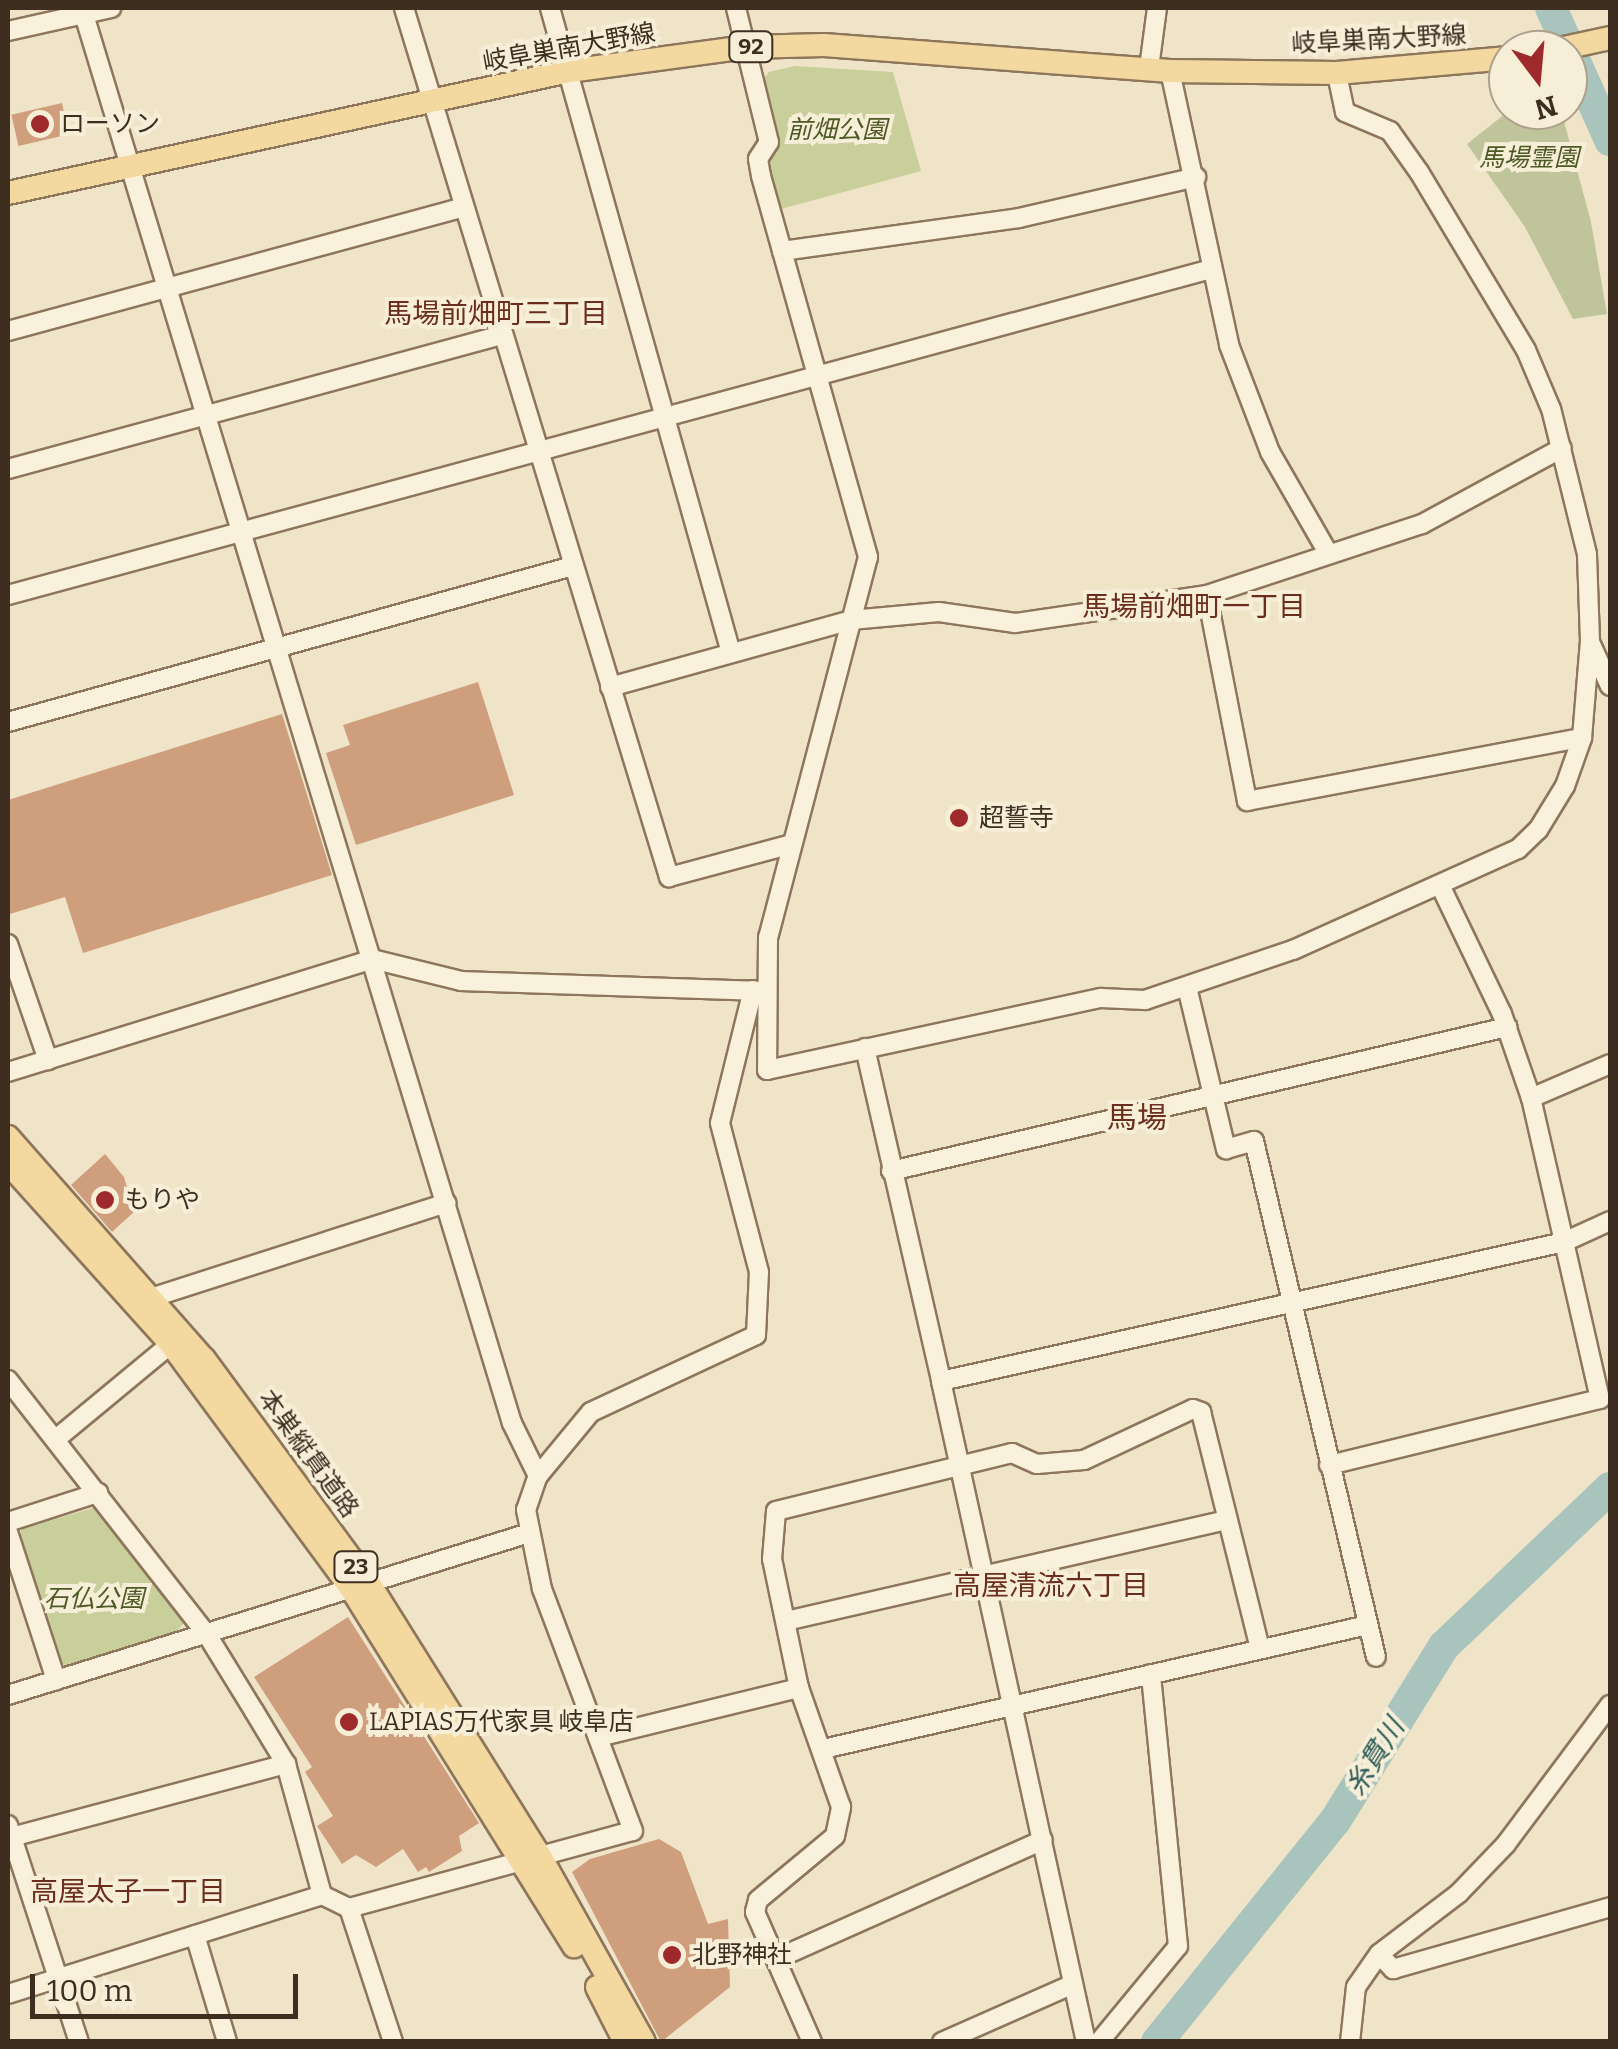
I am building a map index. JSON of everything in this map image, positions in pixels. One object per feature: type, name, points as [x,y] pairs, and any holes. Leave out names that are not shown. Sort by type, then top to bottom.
[{"type":"main road","name":"岐阜巣南大野線","points":[[8,192],[569,71],[746,48],[824,44],[1160,70],[1336,73],[1488,60]]},
{"type":"main road","name":"本巣縦貫道路","points":[[8,1137],[143,1299],[359,1585],[533,1858],[644,2042]]},
{"type":"main road","name":"本巣縦貫道路","points":[[8,1163],[143,1299],[171,1344],[359,1585]]},
{"type":"main road","name":"本巣縦貫道路","points":[[533,1858],[625,2042]]},
{"type":"street","points":[[8,31],[83,10],[111,8]]},
{"type":"street","points":[[404,8],[668,876],[792,844]]},
{"type":"street","points":[[550,8],[731,652]]},
{"type":"street","points":[[8,1994],[322,1895],[350,1908],[632,1831],[526,1534],[538,1476],[574,1428],[608,1401],[756,1335],[759,1272],[720,1123],[758,990],[768,938],[868,557],[758,159],[769,142],[736,8]]},
{"type":"street","points":[[1156,8],[1160,70],[1196,177],[1211,269],[1230,345],[1270,452],[1328,553]]},
{"type":"street","points":[[83,10],[246,531],[512,1423],[538,1476]]},
{"type":"street","points":[[758,990],[766,1070],[1101,998],[1144,1000],[1187,987],[1442,887],[1518,850],[1538,830],[1565,786],[1582,738],[1590,641],[1586,554],[1562,448],[1516,334],[1390,131],[1345,112],[1336,73]]},
{"type":"street","points":[[782,251],[1018,218],[1196,177]]},
{"type":"street","points":[[8,331],[462,208]]},
{"type":"street","points":[[8,595],[818,372],[1211,269]]},
{"type":"street","points":[[8,469],[502,335]]},
{"type":"street","points":[[610,688],[850,620],[939,612],[1016,623],[1206,595],[1422,524],[1562,448]]},
{"type":"street","points":[[8,722],[282,651],[573,566]]},
{"type":"street","points":[[1206,595],[1247,801],[1582,738]]},
{"type":"street","points":[[1590,641],[1610,686]]},
{"type":"street","points":[[1329,1464],[1600,1400],[1531,1098],[1507,1027],[1442,887]]},
{"type":"street","points":[[8,944],[48,1060]]},
{"type":"street","points":[[8,1072],[372,958],[461,981],[758,990]]},
{"type":"street","points":[[1187,987],[1226,1149],[1254,1141],[1376,1657]]},
{"type":"street","points":[[891,1170],[1507,1027]]},
{"type":"street","points":[[865,1048],[1086,2042]]},
{"type":"street","points":[[1531,1098],[1610,1064]]},
{"type":"street","points":[[143,1299],[446,1203]]},
{"type":"street","points":[[941,1381],[1564,1242],[1610,1221]]},
{"type":"street","points":[[56,1439],[171,1344]]},
{"type":"street","points":[[8,1380],[206,1633],[286,1764],[322,1895]]},
{"type":"street","points":[[812,2042],[754,1912],[758,1900],[835,1836],[841,1806],[799,1688],[772,1559],[776,1511],[1012,1454],[1036,1464],[1084,1460],[1193,1409],[1201,1412],[1260,1648]]},
{"type":"street","points":[[8,1522],[98,1493]]},
{"type":"street","points":[[786,1620],[983,1580],[1227,1520]]},
{"type":"street","points":[[8,1532],[56,1680]]},
{"type":"street","points":[[8,1695],[526,1534]]},
{"type":"street","points":[[823,1749],[1368,1625]]},
{"type":"street","points":[[1099,2042],[1178,1946],[1151,1674]]},
{"type":"street","points":[[598,1736],[799,1688]]},
{"type":"street","points":[[1350,2042],[1356,1987],[1379,1954],[1459,1894],[1506,1844],[1610,1708]]},
{"type":"street","points":[[79,2042],[9,1833],[286,1764]]},
{"type":"street","points":[[776,1960],[1043,1840]]},
{"type":"street","points":[[350,1908],[392,2042]]},
{"type":"street","points":[[1379,1954],[1393,1969],[1610,1908]]},
{"type":"street","points":[[195,1936],[227,2042]]},
{"type":"street","points":[[942,2042],[1071,1985]]},
{"type":"green space","name":"前畑公園","points":[[795,66],[893,72],[921,171],[781,209],[768,164],[777,148],[759,84],[769,72]]},
{"type":"green space","name":"馬場霊園","points":[[1488,127],[1566,130],[1591,222],[1607,314],[1573,319],[1525,227],[1467,144]]},
{"type":"green space","name":"石仏公園","points":[[93,1508],[184,1623],[177,1631],[67,1666],[56,1659],[18,1539],[22,1529]]},
{"type":"building","name":"ローソン","points":[[62,103],[69,134],[19,146],[11,115]]},
{"type":"building","points":[[478,682],[514,795],[356,845],[326,753],[350,745],[343,725]]},
{"type":"building","points":[[282,714],[332,875],[83,953],[65,897],[10,914],[8,800]]},
{"type":"building","name":"もりや","points":[[105,1154],[124,1177],[134,1212],[112,1232],[71,1185]]},
{"type":"building","name":"LAPIAS万代家具 岐阜店","points":[[348,1617],[479,1823],[459,1836],[462,1851],[429,1872],[426,1867],[418,1872],[403,1849],[376,1867],[356,1855],[342,1864],[317,1826],[333,1816],[305,1772],[312,1767],[254,1677]]},
{"type":"building","name":"北野神社","points":[[659,1839],[681,1852],[708,1924],[728,1919],[730,1987],[661,2042],[572,1872],[590,1859]]},
{"type":"waterway","name":"糸貫川","points":[[1551,8],[1610,140]]},
{"type":"waterway","name":"糸貫川","points":[[1157,2042],[1335,1821],[1444,1646],[1610,1488]]},
{"type":"place","name":"ローソン","points":[[40,124]]},
{"type":"place","name":"超誓寺","points":[[959,818]]},
{"type":"place","name":"もりや","points":[[105,1200]]},
{"type":"place","name":"LAPIAS万代家具 岐阜店","points":[[349,1722]]},
{"type":"place","name":"北野神社","points":[[672,1955]]},
{"type":"district","name":"馬場前畑町三丁目","points":[[496,314]]},
{"type":"district","name":"馬場前畑町一丁目","points":[[1194,607]]},
{"type":"district","name":"馬場","points":[[1137,1118]]},
{"type":"district","name":"高屋清流六丁目","points":[[1051,1586]]},
{"type":"district","name":"高屋太子一丁目","points":[[128,1892]]}]
